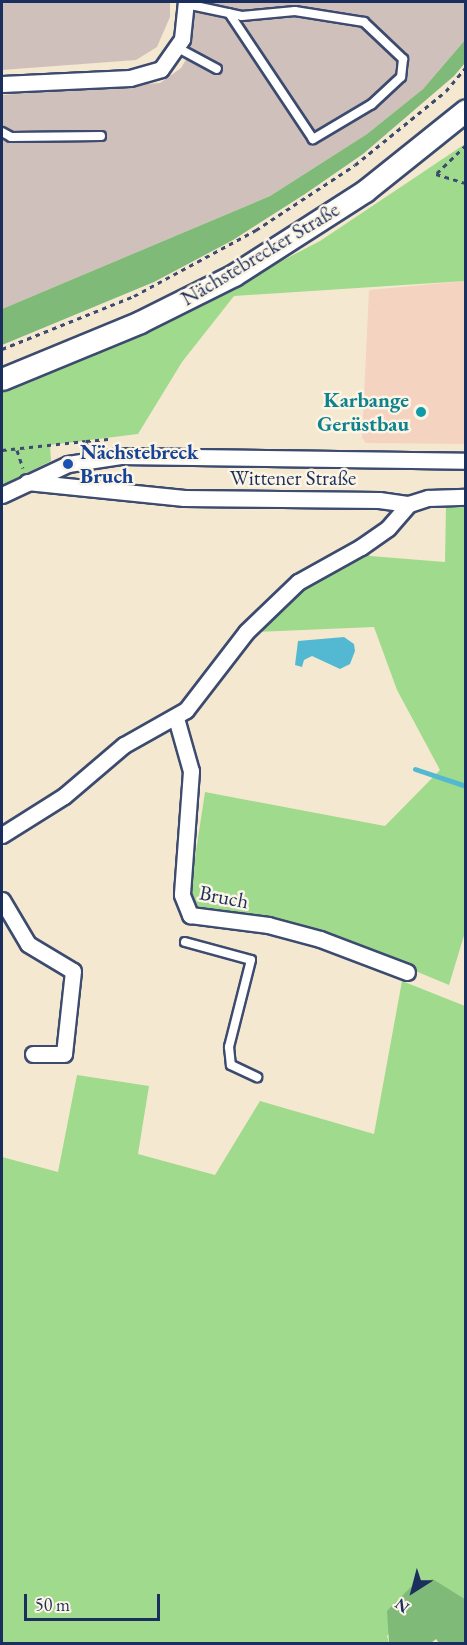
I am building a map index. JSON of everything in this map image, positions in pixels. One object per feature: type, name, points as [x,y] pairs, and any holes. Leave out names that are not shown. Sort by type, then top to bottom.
[{"type":"main road","name":"Nächstebrecker Straße","points":[[2,379],[131,326],[234,275],[365,191],[465,110]]},
{"type":"street","points":[[2,84],[145,75],[161,69],[178,48],[186,3]]},
{"type":"street","name":"Wittener Straße","points":[[2,495],[27,482],[90,458],[465,461]]},
{"type":"street","name":"Wittener Straße","points":[[27,482],[184,498],[379,500],[409,504]]},
{"type":"street","points":[[2,835],[64,796],[124,745],[176,718],[197,698],[267,608],[298,582],[388,528],[409,504],[428,498],[465,497]]},
{"type":"street","name":"Bruch","points":[[176,718],[191,771],[182,895],[190,915],[268,925],[320,939],[407,972]]},
{"type":"street","points":[[2,900],[28,944],[73,971],[64,1054],[33,1054]]},
{"type":"lane","points":[[186,3],[242,16],[295,11],[364,22],[403,60],[401,76],[372,104],[313,139],[229,13]]},
{"type":"lane","points":[[178,48],[217,69]]},
{"type":"lane","points":[[2,132],[10,137],[101,136]]},
{"type":"lane","points":[[185,942],[251,960],[229,1047],[231,1065],[257,1077]]},
{"type":"path","points":[[2,349],[134,296],[256,230],[356,165],[446,91],[465,67]]},
{"type":"path","points":[[465,145],[436,174],[465,183]]},
{"type":"path","points":[[2,450],[86,441],[90,458]]},
{"type":"shaded area","points":[[2,2],[170,2],[170,17],[157,47],[136,60],[2,70]]},
{"type":"shaded area","points":[[197,2],[465,2],[465,40],[423,89],[367,134],[270,196],[2,309],[2,95],[160,83],[181,68],[188,56]]},
{"type":"shaded area","points":[[465,281],[465,444],[366,443],[362,438],[369,290]]},
{"type":"green space","points":[[465,40],[465,63],[454,76],[363,154],[305,194],[233,240],[154,282],[2,345],[2,309],[270,196],[367,134],[423,89]]},
{"type":"green space","points":[[465,144],[465,281],[234,296],[182,362],[138,434],[50,445],[51,461],[2,485],[2,391],[143,333],[320,241]]},
{"type":"green space","points":[[446,506],[465,506],[466,929],[449,985],[408,968],[196,911],[189,897],[205,792],[385,826],[440,770],[397,690],[374,627],[256,632],[296,592],[367,550],[370,556],[445,562]]},
{"type":"green space","points":[[402,981],[465,1006],[465,1599],[433,1579],[387,1636],[389,1643],[2,1643],[2,1157],[58,1172],[77,1075],[149,1086],[138,1154],[215,1175],[260,1101],[374,1134]]},
{"type":"green space","points":[[433,1579],[465,1599],[465,1643],[439,1643],[436,1639],[431,1643],[389,1643],[387,1611],[411,1587]]},
{"type":"water","points":[[344,637],[354,644],[355,651],[350,664],[340,669],[312,656],[304,660],[302,667],[295,665],[298,641]]},
{"type":"waterway","points":[[415,769],[466,786]]},
{"type":"place","name":"Karbange Gerüstbau","points":[[421,412]]},
{"type":"place","name":"Nächstebreck Bruch","points":[[68,464]]}]
